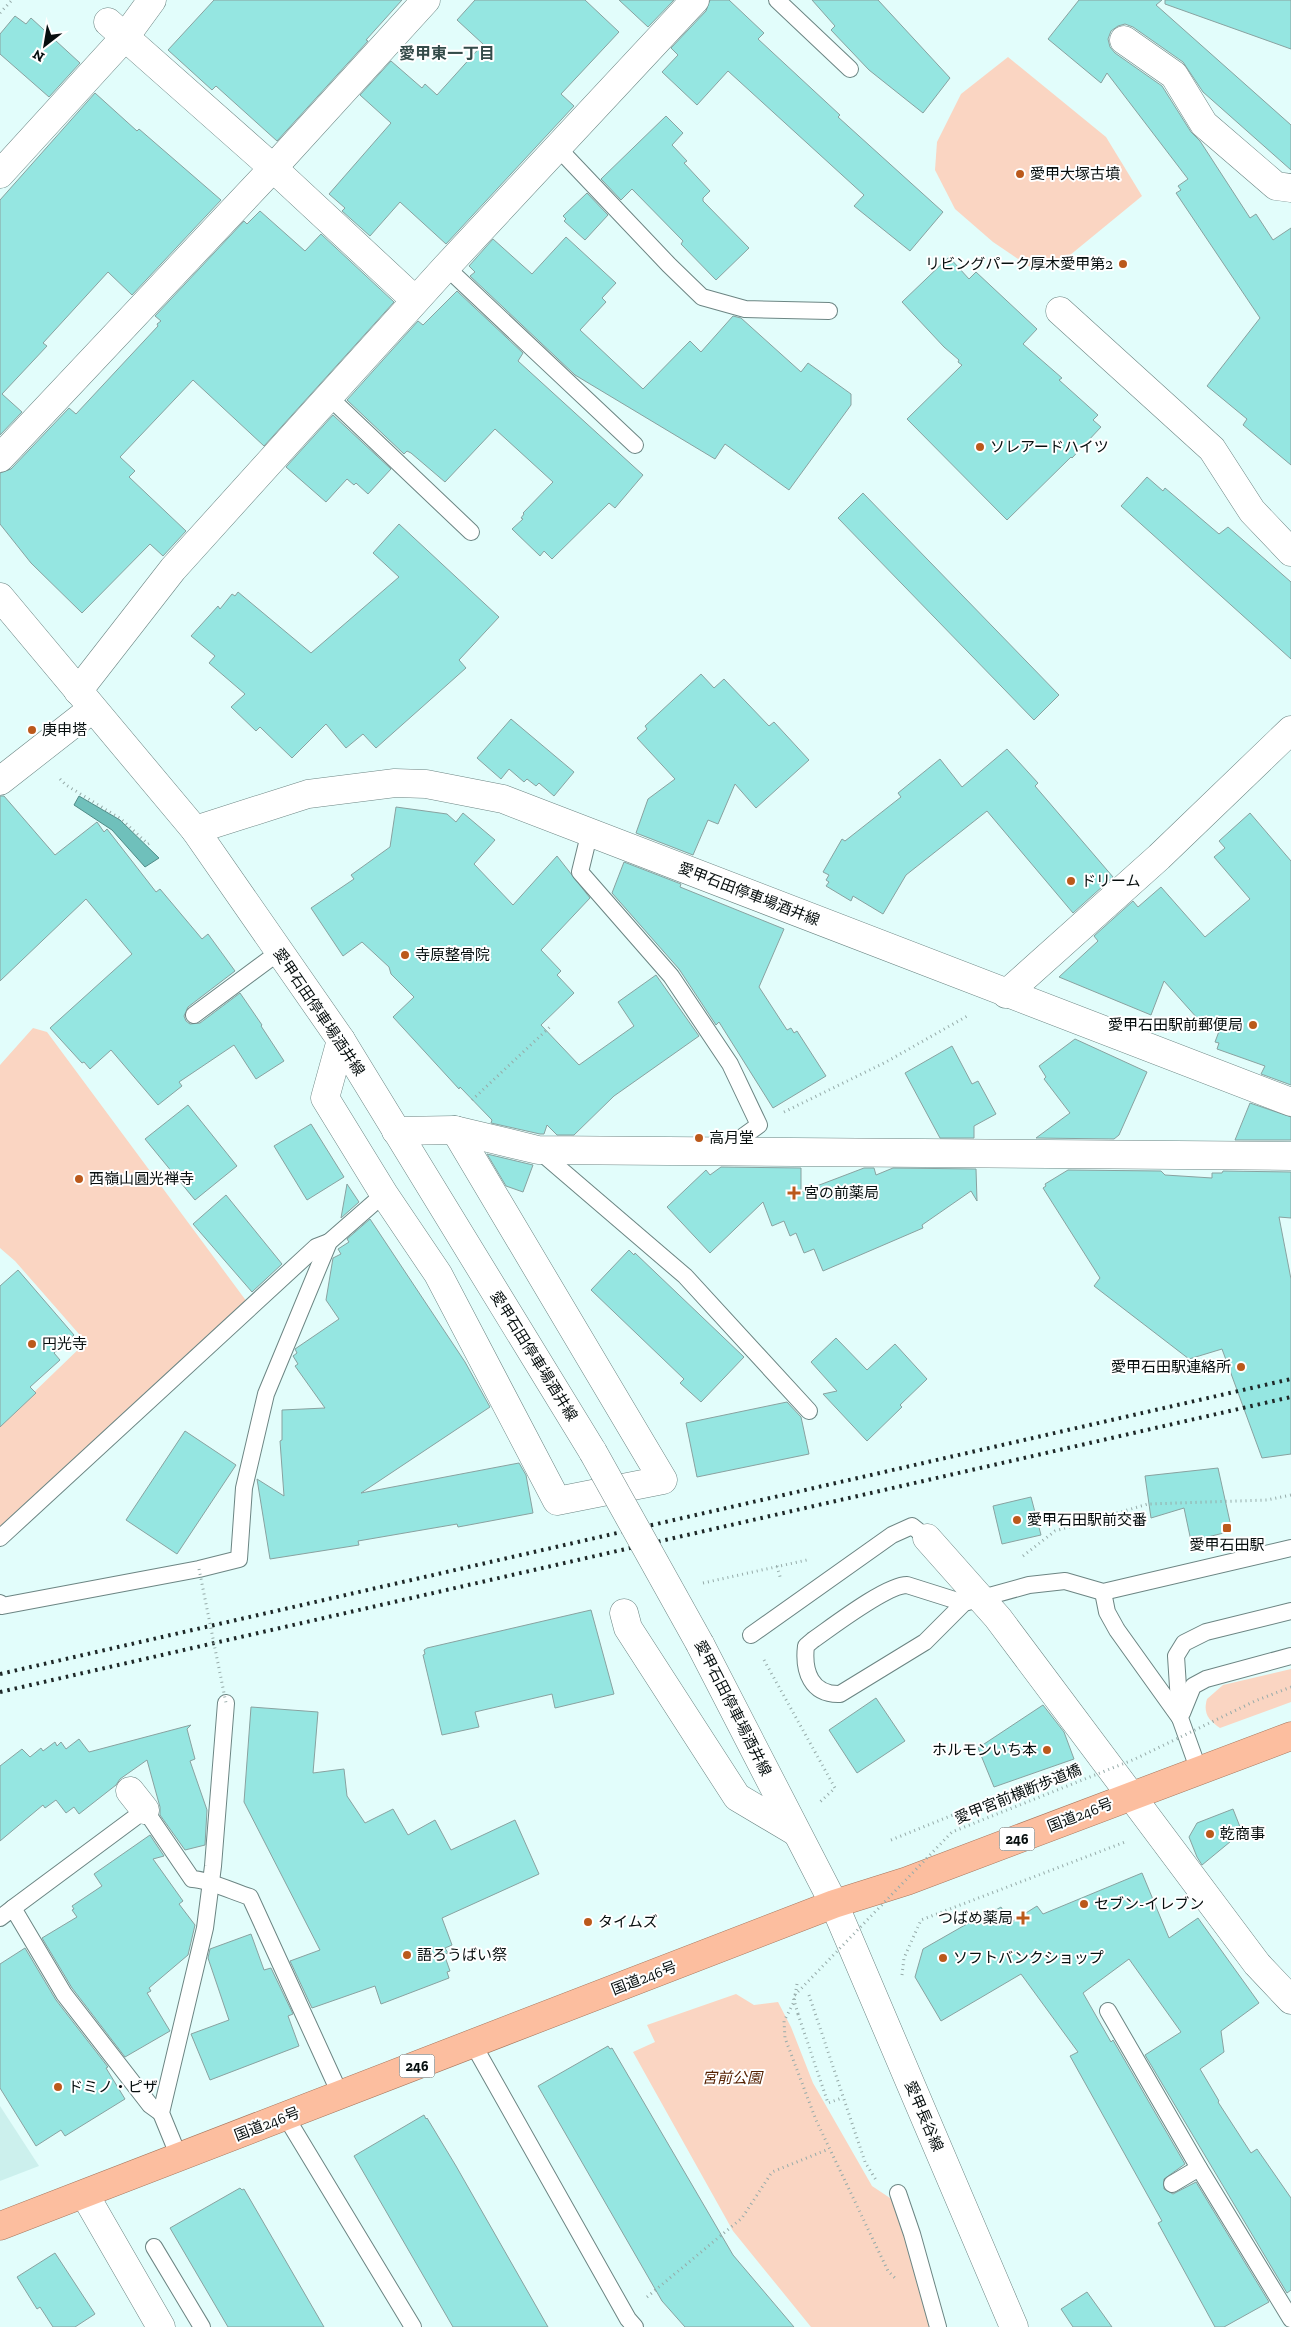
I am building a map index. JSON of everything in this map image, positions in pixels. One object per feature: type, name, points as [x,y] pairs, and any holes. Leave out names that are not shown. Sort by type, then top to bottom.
[{"type":"highway","name":"国道246号","points":[[0,2226],[85,2195],[834,1904],[907,1881],[1291,1736]]},
{"type":"street","points":[[0,174],[117,30],[152,0]]},
{"type":"street","points":[[0,458],[273,168],[426,0]]},
{"type":"street","points":[[0,781],[85,700],[173,569],[446,266],[695,0]]},
{"type":"street","points":[[117,30],[273,168],[415,300]]},
{"type":"street","points":[[1124,40],[1174,75],[1204,124],[1276,186],[1291,188]]},
{"type":"street","points":[[1060,310],[1098,329],[1212,449],[1252,511],[1291,552]]},
{"type":"street","name":"愛甲石田停車場酒井線","points":[[0,597],[195,830],[341,1040],[593,1452],[700,1644],[834,1904]]},
{"type":"street","points":[[1006,994],[1159,856],[1291,730]]},
{"type":"street","name":"愛甲石田停車場酒井線","points":[[195,830],[308,794],[395,783],[426,784],[503,799],[1291,1102]]},
{"type":"street","points":[[341,1040],[325,1098],[384,1194],[438,1274],[558,1501],[663,1480],[452,1130]]},
{"type":"street","points":[[396,1131],[452,1130],[538,1150],[1291,1156]]},
{"type":"street","points":[[927,1538],[972,1600],[998,1618],[1257,1964],[1291,2000]]},
{"type":"street","points":[[624,1613],[628,1628],[736,1798],[796,1832]]},
{"type":"street","name":"愛甲長谷線","points":[[834,1904],[1014,2327]]},
{"type":"street","points":[[85,2195],[161,2327]]},
{"type":"lane","points":[[777,0],[850,69]]},
{"type":"lane","points":[[557,147],[669,265],[702,296],[745,309],[829,311]]},
{"type":"lane","points":[[446,266],[635,445]]},
{"type":"lane","points":[[328,396],[471,532]]},
{"type":"lane","points":[[590,831],[580,872],[671,976],[730,1064],[759,1125],[724,1150]]},
{"type":"lane","points":[[194,1015],[279,952]]},
{"type":"lane","points":[[538,1150],[685,1276],[809,1410]]},
{"type":"lane","points":[[0,1538],[316,1247],[328,1242],[384,1194]]},
{"type":"lane","points":[[0,1604],[2,1606],[199,1569],[239,1559],[244,1488],[266,1394],[328,1242]]},
{"type":"lane","points":[[751,1636],[892,1535],[912,1526],[927,1538]]},
{"type":"lane","points":[[972,1600],[900,1585],[885,1592],[806,1646],[805,1669],[814,1684],[821,1690],[830,1694],[840,1694],[925,1642],[972,1600],[1029,1585],[1065,1581],[1103,1592],[1291,1548]]},
{"type":"lane","points":[[1103,1592],[1107,1612],[1127,1646],[1180,1718]]},
{"type":"lane","points":[[1199,1771],[1180,1718],[1176,1656],[1184,1643],[1206,1632],[1291,1611]]},
{"type":"lane","points":[[1180,1718],[1192,1686],[1206,1679],[1291,1656]]},
{"type":"lane","points":[[179,2157],[161,2112],[205,1928],[209,1884],[213,1866],[226,1703]]},
{"type":"lane","points":[[0,1918],[137,1801],[192,1879],[202,1879],[209,1884],[250,1897],[340,2096]]},
{"type":"lane","points":[[13,1908],[64,1994],[150,2105],[161,2112]]},
{"type":"lane","points":[[1108,2011],[1199,2168],[1291,2319]]},
{"type":"lane","points":[[473,2044],[631,2323]]},
{"type":"lane","points":[[286,2117],[413,2327]]},
{"type":"lane","points":[[1172,2184],[1199,2168]]},
{"type":"lane","points":[[898,2193],[938,2327]]},
{"type":"lane","points":[[154,2247],[202,2327]]},
{"type":"path","points":[[0,12],[12,0]]},
{"type":"path","points":[[60,779],[66,785],[121,818],[148,844],[150,842]]},
{"type":"path","points":[[759,1125],[886,1062],[1006,994]]},
{"type":"path","points":[[452,1130],[454,1117],[552,1025]]},
{"type":"path","points":[[1012,1589],[1006,1570],[1055,1531],[1148,1504],[1267,1500],[1291,1495]]},
{"type":"path","points":[[696,1584],[809,1560]]},
{"type":"path","points":[[199,1569],[226,1703]]},
{"type":"path","points":[[751,1636],[835,1788],[820,1802]]},
{"type":"path","name":"愛甲宮前横断歩道橋","points":[[842,2098],[828,2103],[793,1997],[952,1832],[1135,1758],[1255,1701],[1291,1687]]},
{"type":"path","points":[[891,1840],[1101,1757]]},
{"type":"path","points":[[900,1984],[904,1958],[922,1920],[1133,1839]]},
{"type":"path","points":[[797,1984],[794,2002],[784,2021],[785,2038],[816,2120],[888,2272],[907,2289],[927,2286]]},
{"type":"path","points":[[809,1995],[842,2098],[865,2162],[874,2179]]},
{"type":"path","points":[[631,2323],[645,2298],[742,2218],[772,2172],[829,2149]]},
{"type":"shaded area","points":[[0,2106],[39,2166],[0,2181]]},
{"type":"green space","points":[[1008,57],[1106,137],[1142,196],[1064,260],[1050,265],[1030,267],[993,242],[955,209],[935,170],[937,142],[961,94]]},
{"type":"green space","name":"西嶺山圓光禅寺","points":[[33,1028],[47,1032],[247,1302],[0,1532],[0,1425],[86,1342],[15,1261],[0,1248],[0,1065]]},
{"type":"green space","points":[[1291,1669],[1291,1702],[1220,1728],[1208,1716],[1206,1712],[1207,1699],[1223,1685]]},
{"type":"green space","name":"宮前公園","points":[[736,1994],[754,2005],[778,2002],[791,2027],[813,2083],[872,2186],[893,2200],[933,2327],[811,2327],[733,2231],[633,2052],[655,2042],[647,2025]]},
{"type":"water","points":[[79,796],[120,820],[159,858],[145,867],[112,830],[74,805]]},
{"type":"building","points":[[214,0],[402,0],[366,40],[368,41],[277,141],[216,86],[212,90],[168,50]]},
{"type":"building","points":[[475,0],[585,0],[619,32],[561,94],[574,106],[446,244],[400,202],[370,236],[342,211],[345,208],[329,194],[391,123],[360,95],[391,61],[422,88],[425,84],[437,95],[483,44],[457,20]]},
{"type":"building","points":[[619,0],[674,0],[648,27]]},
{"type":"building","points":[[710,0],[729,0],[764,33],[758,39],[840,115],[838,117],[943,212],[910,251],[854,206],[864,195],[728,71],[697,105],[662,72],[678,55],[671,48],[706,11]]},
{"type":"building","points":[[812,0],[878,0],[950,78],[923,113],[869,70],[831,30],[835,26]]},
{"type":"building","points":[[1079,0],[1162,0],[1156,5],[1291,125],[1291,170],[1203,92],[1183,62],[1133,27],[1125,24],[1111,31],[1108,39],[1110,47],[1115,53],[1162,86],[1250,218],[1256,214],[1273,240],[1291,228],[1291,465],[1243,425],[1247,419],[1207,386],[1260,318],[1176,193],[1181,190],[1178,186],[1188,179],[1107,73],[1101,83],[1048,39]]},
{"type":"building","points":[[1165,0],[1291,0],[1291,49],[1165,4]]},
{"type":"building","points":[[15,16],[26,24],[31,18],[80,63],[49,97],[0,54],[0,34]]},
{"type":"building","points":[[95,93],[137,131],[139,129],[221,200],[132,295],[108,272],[43,343],[47,346],[2,394],[22,412],[0,435],[0,200]]},
{"type":"building","points":[[666,116],[683,133],[672,145],[687,161],[684,163],[710,191],[703,198],[703,201],[749,248],[716,280],[681,244],[683,241],[632,189],[621,200],[601,179]]},
{"type":"building","points":[[587,193],[608,215],[585,240],[564,221],[566,219],[563,216]]},
{"type":"building","points":[[260,211],[305,251],[321,234],[394,302],[264,446],[193,380],[120,457],[135,471],[129,477],[186,531],[163,556],[150,544],[82,613],[31,563],[0,524],[0,473],[11,469],[69,408],[76,414],[158,326],[157,324],[161,321],[155,316],[244,221],[247,224]]},
{"type":"building","points":[[566,237],[616,283],[602,298],[606,302],[580,330],[643,389],[690,341],[701,352],[733,316],[741,318],[801,372],[808,363],[851,394],[851,405],[789,490],[725,444],[715,459],[575,375],[470,276],[475,272],[469,266],[493,239],[532,274]]},
{"type":"building","points":[[949,257],[969,279],[976,272],[1037,329],[1023,344],[1062,378],[1059,380],[1098,415],[1093,420],[1101,427],[1072,458],[1007,520],[907,419],[962,365],[902,302]]},
{"type":"building","points":[[457,291],[523,353],[518,361],[643,475],[615,508],[609,503],[552,559],[544,551],[540,556],[512,529],[523,519],[521,518],[523,513],[553,482],[495,429],[445,482],[411,453],[407,451],[404,454],[347,400],[418,321],[423,325]]},
{"type":"building","points":[[333,415],[391,469],[368,494],[356,483],[354,485],[347,479],[326,502],[286,467]]},
{"type":"building","points":[[1147,477],[1163,491],[1165,488],[1219,534],[1228,527],[1291,582],[1291,659],[1121,506]]},
{"type":"building","points":[[863,493],[1059,695],[1034,720],[838,518]]},
{"type":"building","points":[[399,524],[499,617],[459,660],[466,668],[376,748],[363,734],[346,748],[326,724],[292,758],[260,727],[256,731],[231,707],[245,694],[209,663],[215,656],[191,636],[218,606],[220,609],[232,594],[235,596],[238,592],[311,653],[399,577],[373,553]]},
{"type":"building","points":[[701,674],[714,688],[724,679],[769,726],[774,722],[809,760],[756,808],[735,784],[718,824],[708,820],[693,855],[636,833],[648,799],[675,779],[637,738],[647,729],[645,726]]},
{"type":"building","points":[[511,719],[574,772],[554,796],[539,783],[536,786],[527,779],[524,782],[509,769],[501,779],[477,758]]},
{"type":"building","points":[[1007,749],[1038,783],[1035,786],[1113,877],[1073,913],[987,811],[906,875],[883,914],[853,896],[851,901],[826,886],[829,882],[826,880],[829,875],[823,872],[842,839],[845,841],[901,797],[898,793],[940,759],[962,787]]},
{"type":"building","points":[[0,796],[4,796],[55,855],[97,822],[104,832],[107,829],[156,892],[160,889],[202,939],[208,934],[235,971],[188,1007],[184,1016],[186,1021],[190,1024],[200,1023],[240,993],[284,1061],[256,1079],[234,1045],[179,1082],[182,1086],[158,1105],[111,1050],[90,1069],[84,1062],[82,1063],[50,1028],[132,954],[86,899],[0,981]]},
{"type":"building","points":[[396,807],[447,814],[456,822],[463,813],[495,840],[474,864],[513,905],[557,856],[590,898],[541,950],[561,971],[557,975],[574,993],[541,1025],[579,1065],[634,1026],[618,1002],[656,975],[699,1036],[614,1096],[574,1135],[557,1135],[547,1125],[544,1134],[540,1134],[491,1123],[492,1120],[460,1087],[459,1089],[393,1017],[414,997],[391,974],[389,967],[362,942],[343,956],[311,908],[354,879],[351,875],[390,847]]},
{"type":"building","points":[[1250,813],[1291,861],[1291,1085],[1261,1074],[1265,1066],[1217,1049],[1219,1043],[1215,1042],[1221,1026],[1198,1019],[1164,981],[1151,1015],[1059,977],[1098,941],[1094,936],[1133,901],[1138,907],[1161,887],[1205,937],[1250,899],[1214,857],[1225,848],[1219,841]]},
{"type":"building","points":[[624,862],[681,884],[680,887],[784,929],[759,987],[787,1030],[791,1028],[794,1033],[797,1031],[826,1076],[773,1108],[719,1022],[716,1025],[679,969],[612,893]]},
{"type":"building","points":[[1075,1039],[1147,1072],[1119,1135],[1114,1139],[1036,1138],[1070,1113],[1044,1079],[1046,1077],[1039,1066]]},
{"type":"building","points":[[952,1046],[972,1084],[978,1081],[996,1114],[974,1126],[974,1138],[940,1138],[905,1073]]},
{"type":"building","points":[[1250,1103],[1291,1117],[1291,1140],[1235,1140]]},
{"type":"building","points":[[188,1105],[237,1166],[195,1200],[145,1139]]},
{"type":"building","points":[[311,1124],[344,1177],[307,1200],[274,1146]]},
{"type":"building","points":[[487,1154],[533,1165],[523,1192],[506,1186]]},
{"type":"building","points":[[721,1167],[801,1168],[801,1192],[864,1168],[874,1168],[876,1175],[893,1168],[976,1169],[977,1201],[971,1191],[922,1225],[923,1228],[823,1271],[814,1249],[804,1253],[796,1233],[790,1236],[784,1221],[772,1226],[763,1202],[710,1253],[667,1207],[706,1170],[710,1175]]},
{"type":"building","points":[[1068,1170],[1161,1171],[1165,1175],[1212,1178],[1212,1173],[1222,1173],[1223,1171],[1291,1172],[1291,1218],[1279,1217],[1291,1279],[1291,1454],[1262,1458],[1222,1349],[1189,1359],[1094,1286],[1100,1278],[1043,1188],[1046,1186],[1045,1184]]},
{"type":"building","points":[[347,1184],[359,1202],[341,1218]]},
{"type":"building","points":[[226,1195],[282,1264],[252,1292],[193,1224]]},
{"type":"building","points":[[370,1219],[465,1362],[490,1407],[361,1493],[519,1463],[526,1475],[533,1513],[458,1527],[457,1524],[358,1541],[359,1545],[270,1559],[257,1479],[284,1496],[280,1441],[282,1440],[282,1410],[325,1408],[295,1366],[298,1364],[293,1356],[297,1353],[295,1349],[339,1319],[326,1300],[333,1258],[341,1254],[338,1249],[349,1242],[347,1239]]},
{"type":"building","points":[[629,1250],[634,1255],[635,1253],[744,1357],[701,1402],[680,1383],[684,1379],[591,1290]]},
{"type":"building","name":"円光寺","points":[[18,1270],[74,1335],[54,1353],[60,1360],[30,1387],[36,1393],[0,1427],[0,1286]]},
{"type":"building","points":[[836,1338],[867,1370],[895,1344],[927,1379],[900,1405],[902,1407],[867,1441],[823,1394],[837,1391],[811,1362]]},
{"type":"building","points":[[787,1402],[801,1417],[809,1454],[697,1477],[686,1423]]},
{"type":"building","points":[[185,1431],[236,1465],[177,1554],[126,1520]]},
{"type":"building","points":[[1218,1468],[1232,1531],[1191,1541],[1184,1508],[1151,1518],[1145,1476]]},
{"type":"building","name":"愛甲石田駅前交番","points":[[1031,1497],[1041,1535],[1002,1544],[993,1506]]},
{"type":"building","points":[[591,1610],[614,1694],[555,1708],[552,1694],[475,1712],[479,1727],[442,1735],[423,1655],[425,1654],[424,1650]]},
{"type":"building","points":[[876,1698],[905,1741],[857,1773],[829,1730]]},
{"type":"building","points":[[1043,1705],[1064,1732],[1074,1759],[994,1787],[978,1748]]},
{"type":"building","points":[[251,1707],[318,1712],[313,1773],[344,1769],[347,1796],[365,1823],[393,1809],[408,1835],[435,1820],[451,1850],[515,1820],[539,1874],[442,1918],[452,1945],[445,1948],[448,1953],[444,1954],[450,1971],[447,1972],[449,1978],[381,2004],[375,1986],[312,2008],[290,1961],[320,1950],[244,1802]]},
{"type":"building","points":[[191,1725],[187,1729],[195,1759],[190,1761],[207,1810],[205,1845],[185,1850],[160,1815],[160,1807],[147,1760],[120,1779],[116,1785],[79,1814],[74,1807],[66,1813],[56,1800],[45,1808],[43,1805],[0,1841],[0,1766],[22,1749],[30,1757],[41,1748],[43,1751],[55,1742],[57,1746],[61,1742],[66,1749],[79,1739],[89,1752]]},
{"type":"building","points":[[1233,1809],[1242,1832],[1202,1865],[1189,1837],[1197,1823]]},
{"type":"building","points":[[150,1835],[164,1856],[153,1859],[183,1901],[179,1904],[195,1925],[188,1955],[149,1988],[151,1991],[147,1993],[170,2031],[125,2057],[72,1988],[42,1938],[77,1917],[72,1910],[74,1909],[72,1906],[102,1886],[94,1874]]},
{"type":"building","points":[[1142,1873],[1169,1938],[1198,1918],[1259,2003],[1221,2031],[1224,2052],[1200,2069],[1218,2102],[1251,2153],[1257,2149],[1291,2198],[1291,2290],[1287,2293],[1145,2055],[1181,2032],[1129,1959],[1083,1993],[1111,2042],[1113,2040],[1185,2164],[1164,2179],[1164,2189],[1173,2194],[1196,2182],[1269,2302],[1224,2327],[1215,2327],[1158,2223],[1162,2221],[1070,2056],[1078,2052],[1021,1974],[941,2021],[915,1977],[923,1949],[986,1913],[987,1915],[1001,1907],[1010,1923],[1037,1906],[1043,1914]]},
{"type":"building","points":[[251,1934],[264,1970],[271,1968],[293,2014],[288,2016],[299,2046],[210,2080],[191,2034],[229,2020],[208,1958],[210,1949]]},
{"type":"building","points":[[25,1948],[56,2000],[108,2067],[106,2068],[125,2099],[65,2136],[61,2130],[36,2146],[0,2088],[0,1964]]},
{"type":"building","points":[[608,2046],[610,2049],[612,2048],[733,2255],[794,2327],[685,2327],[662,2301],[538,2086]]},
{"type":"building","points":[[424,2115],[456,2166],[548,2327],[453,2327],[354,2156]]},
{"type":"building","points":[[240,2188],[244,2189],[324,2327],[228,2327],[170,2228]]},
{"type":"building","points":[[55,2253],[95,2314],[75,2327],[53,2327],[40,2307],[37,2309],[17,2277]]},
{"type":"building","points":[[1087,2292],[1112,2327],[1073,2327],[1061,2309]]},
{"type":"railway","points":[[0,1674],[1291,1379]]},
{"type":"railway","points":[[0,1692],[1291,1397]]},
{"type":"place","name":"愛甲大塚古墳","points":[[1020,174]]},
{"type":"place","name":"リビングパーク厚木愛甲第2","points":[[1123,264]]},
{"type":"place","name":"ソレアードハイツ","points":[[980,447]]},
{"type":"place","name":"庚申塔","points":[[32,730]]},
{"type":"place","name":"ドリーム","points":[[1071,881]]},
{"type":"place","name":"寺原整骨院","points":[[405,955]]},
{"type":"place","name":"愛甲石田駅前郵便局","points":[[1253,1025]]},
{"type":"place","name":"高月堂","points":[[699,1138]]},
{"type":"place","name":"西嶺山圓光禅寺","points":[[79,1179]]},
{"type":"place","name":"宮の前薬局","points":[[794,1193]]},
{"type":"place","name":"円光寺","points":[[32,1344]]},
{"type":"place","name":"愛甲石田駅連絡所","points":[[1241,1367]]},
{"type":"place","name":"愛甲石田駅前交番","points":[[1017,1520]]},
{"type":"place","name":"愛甲石田駅","points":[[1227,1528]]},
{"type":"place","name":"ホルモンいち本","points":[[1047,1750]]},
{"type":"place","name":"乾商事","points":[[1210,1834]]},
{"type":"place","name":"セブン-イレブン","points":[[1084,1904]]},
{"type":"place","name":"つばめ薬局","points":[[1023,1918]]},
{"type":"place","name":"タイムズ","points":[[588,1922]]},
{"type":"place","name":"語ろうばい祭","points":[[407,1955]]},
{"type":"place","name":"ソフトバンクショップ","points":[[943,1958]]},
{"type":"place","name":"ドミノ・ピザ","points":[[58,2087]]},
{"type":"district","name":"愛甲東一丁目","points":[[447,53]]}]
